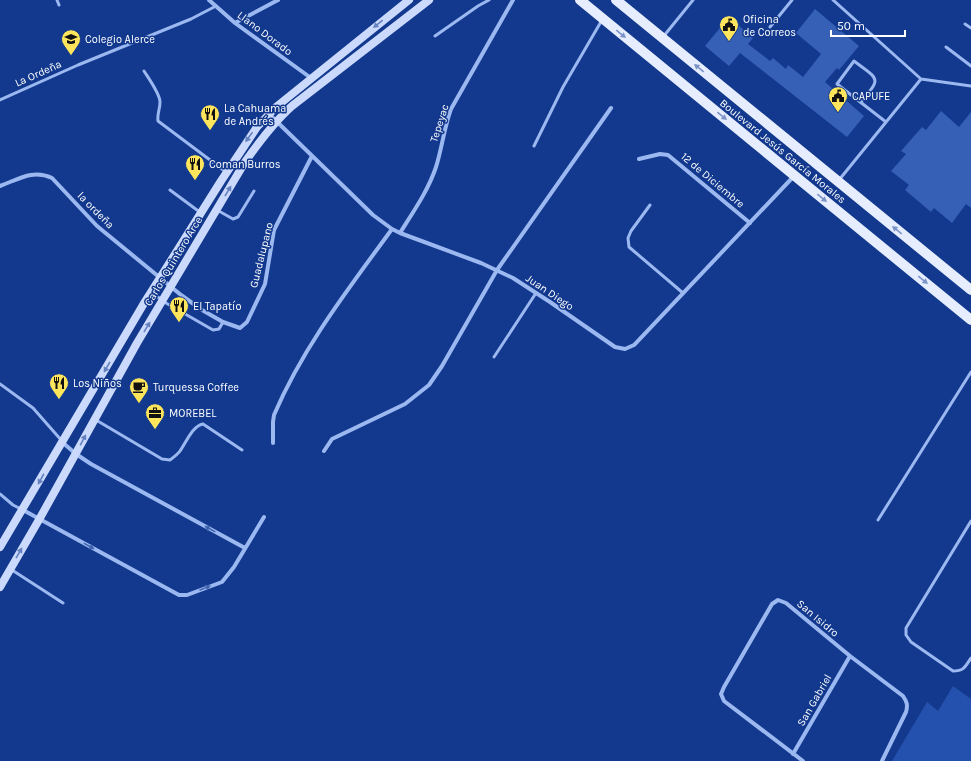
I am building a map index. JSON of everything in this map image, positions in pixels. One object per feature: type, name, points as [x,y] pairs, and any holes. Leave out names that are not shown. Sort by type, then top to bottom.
[{"type":"main road","name":"Carlos Quintero Arce","points":[[0,547],[151,292],[245,143],[269,114],[311,78],[409,0]]},
{"type":"main road","name":"Carlos Quintero Arce","points":[[0,587],[76,454],[137,342],[216,210],[259,142],[276,121],[297,102],[429,0]]},
{"type":"main road","name":"Boulevard Jesús García Morales","points":[[580,0],[971,320]]},
{"type":"main road","name":"Boulevard Jesús García Morales","points":[[616,0],[971,290]]},
{"type":"main road","points":[[392,14],[400,23]]},
{"type":"street","name":"Llano Dorado","points":[[209,0],[235,23],[311,78]]},
{"type":"street","points":[[235,23],[278,0]]},
{"type":"street","name":"Tepeyac","points":[[400,233],[430,181],[436,166],[446,122],[451,109],[513,0]]},
{"type":"street","points":[[324,451],[335,437],[405,404],[429,385],[442,366],[497,270],[612,108]]},
{"type":"street","name":"Juan Diego","points":[[269,114],[373,215],[392,229],[497,270],[536,293],[620,349],[625,349],[634,345],[795,176]]},
{"type":"street","name":"12 de Diciembre","points":[[639,159],[660,154],[668,155],[750,223]]},
{"type":"street","name":"Guadalupano","points":[[171,287],[202,310],[223,322],[240,328],[247,322],[265,284],[274,230],[312,156]]},
{"type":"street","name":"la ordeña","points":[[0,186],[35,173],[52,178],[97,226],[171,287]]},
{"type":"street","points":[[273,443],[274,415],[308,351],[333,311],[392,229]]},
{"type":"street","points":[[62,441],[76,454],[91,464],[245,548]]},
{"type":"street","points":[[23,510],[178,595],[187,595],[222,582],[234,567],[264,518]]},
{"type":"street","name":"San Isidro","points":[[803,761],[724,701],[721,694],[772,604],[778,600],[786,602],[850,656],[907,700],[908,707],[906,712],[882,761]]},
{"type":"street","name":"San Gabriel","points":[[794,754],[850,656]]},
{"type":"lane","points":[[57,0],[59,5]]},
{"type":"lane","points":[[435,36],[489,0]]},
{"type":"lane","points":[[662,38],[693,0]]},
{"type":"lane","points":[[770,27],[792,0]]},
{"type":"lane","points":[[833,0],[921,79],[971,86]]},
{"type":"lane","name":"La Ordeña","points":[[0,100],[78,65],[191,19],[216,6]]},
{"type":"lane","points":[[534,146],[563,87],[603,18]]},
{"type":"lane","points":[[965,24],[971,28]]},
{"type":"lane","points":[[946,47],[971,66]]},
{"type":"lane","points":[[861,102],[875,86],[876,81],[874,77],[854,61],[837,84],[886,122]]},
{"type":"lane","points":[[144,71],[159,97],[161,104],[157,115],[158,121],[226,172]]},
{"type":"lane","points":[[838,181],[921,79]]},
{"type":"lane","points":[[170,190],[201,213]]},
{"type":"lane","points":[[216,210],[235,219],[238,217],[254,191]]},
{"type":"lane","points":[[650,205],[631,231],[628,238],[629,247],[683,293]]},
{"type":"lane","points":[[151,292],[213,330],[219,329],[223,322]]},
{"type":"lane","points":[[494,356],[536,293]]},
{"type":"lane","points":[[878,520],[971,372]]},
{"type":"lane","points":[[0,384],[33,408],[62,441]]},
{"type":"lane","points":[[95,419],[162,459],[170,460],[179,452],[194,429],[203,424],[242,450]]},
{"type":"lane","points":[[0,494],[13,505],[23,510]]},
{"type":"lane","points":[[971,521],[906,628],[906,635],[911,642],[953,671],[960,671],[965,667],[971,658]]},
{"type":"lane","points":[[10,569],[63,603]]},
{"type":"shaded area","points":[[953,686],[971,699],[971,761],[892,761],[927,702],[938,711]]},
{"type":"building","points":[[815,9],[859,46],[839,70],[837,68],[825,82],[864,116],[847,137],[740,53],[729,66],[705,46],[729,17],[753,38],[748,44],[770,61],[773,58],[786,69],[788,65],[803,77],[821,54],[796,33]]},
{"type":"building","points":[[941,111],[959,127],[971,112],[971,208],[966,204],[952,223],[934,208],[931,212],[905,190],[909,185],[891,171],[906,154],[901,151],[922,127],[926,130]]},
{"type":"place","name":"Oficina de Correos","points":[[729,42]]},
{"type":"place","name":"Colegio Alerce","points":[[71,56]]},
{"type":"place","name":"CAPUFE","points":[[838,113]]},
{"type":"place","name":"La Cahuama de Andrés","points":[[210,131]]},
{"type":"place","name":"Coman Burros","points":[[195,181]]},
{"type":"place","name":"El Tapatío","points":[[179,323]]},
{"type":"place","name":"Los Niños","points":[[59,400]]},
{"type":"place","name":"Turquessa Coffee","points":[[139,404]]},
{"type":"place","name":"MOREBEL","points":[[155,430]]}]
